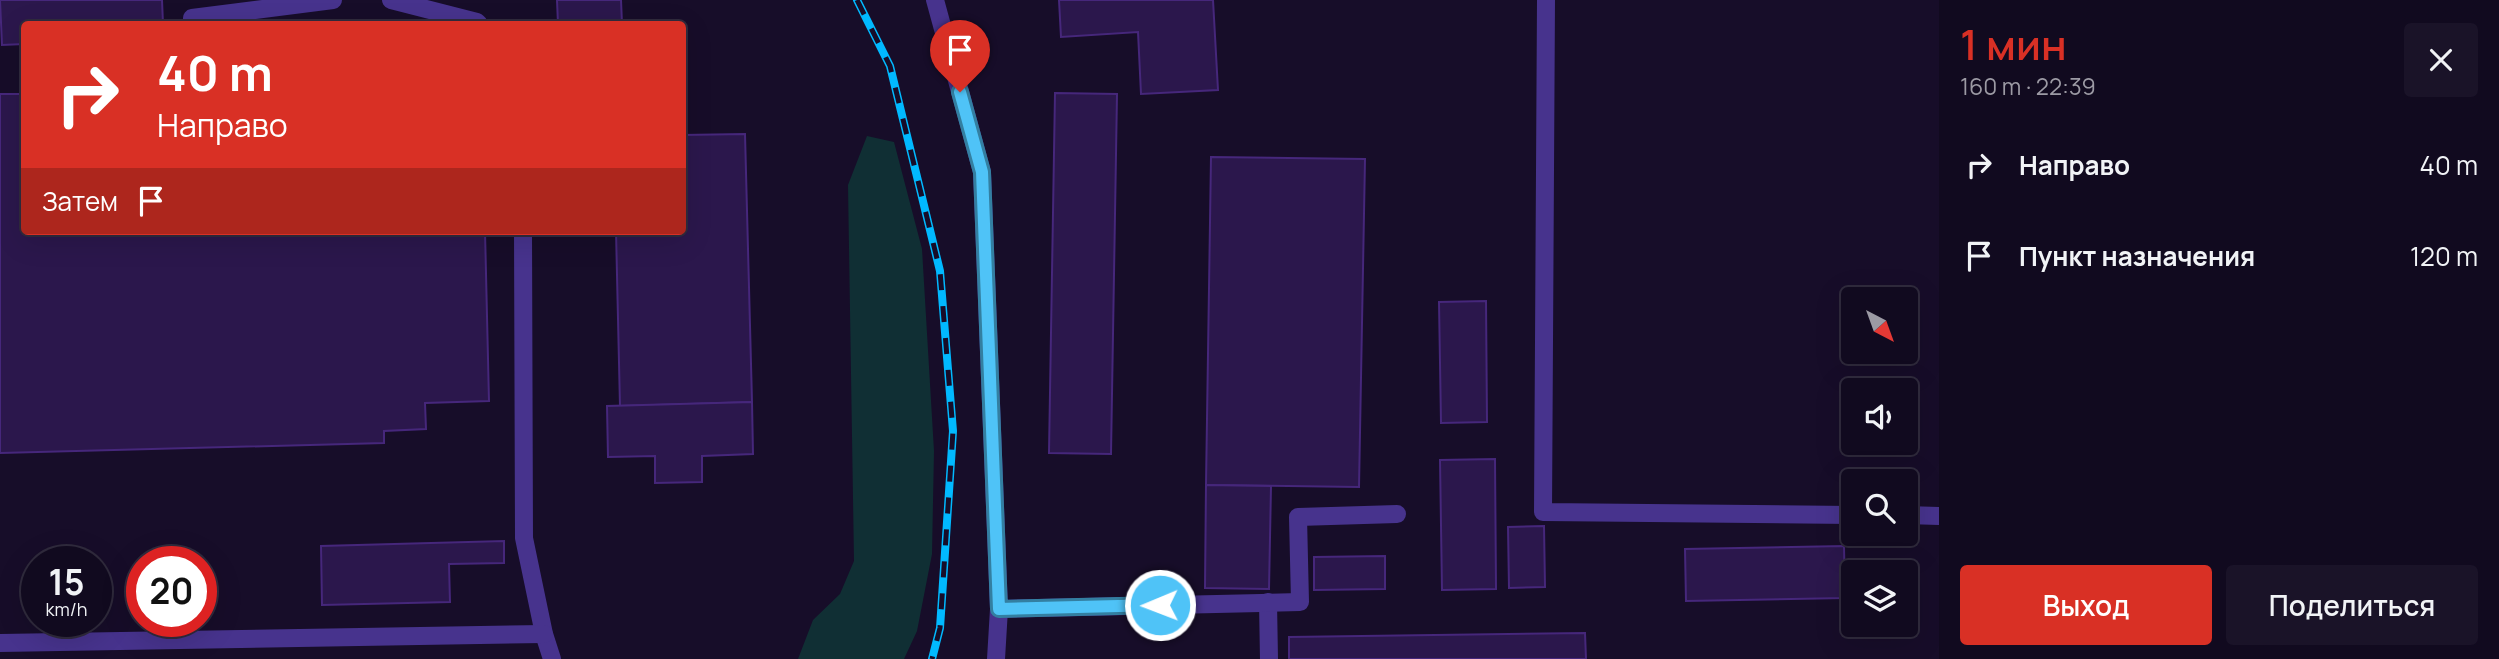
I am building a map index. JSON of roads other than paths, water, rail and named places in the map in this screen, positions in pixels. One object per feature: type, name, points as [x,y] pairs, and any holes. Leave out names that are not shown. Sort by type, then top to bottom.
[{"type":"lane","points":[[192,18],[332,0]]},
{"type":"lane","points":[[391,0],[473,21]]},
{"type":"lane","points":[[935,0],[982,172],[999,609],[996,659]]},
{"type":"lane","points":[[1546,0],[1544,512],[1841,515]]},
{"type":"lane","points":[[523,235],[524,538],[544,634],[552,659]]},
{"type":"lane","points":[[999,609],[1300,602],[1298,517],[1397,514]]},
{"type":"lane","points":[[1918,515],[1939,516]]},
{"type":"lane","points":[[1268,602],[1269,659]]},
{"type":"lane","points":[[0,643],[544,634]]},
{"type":"railway","points":[[857,0],[890,66],[940,271],[953,431],[940,628],[932,659]]}]
